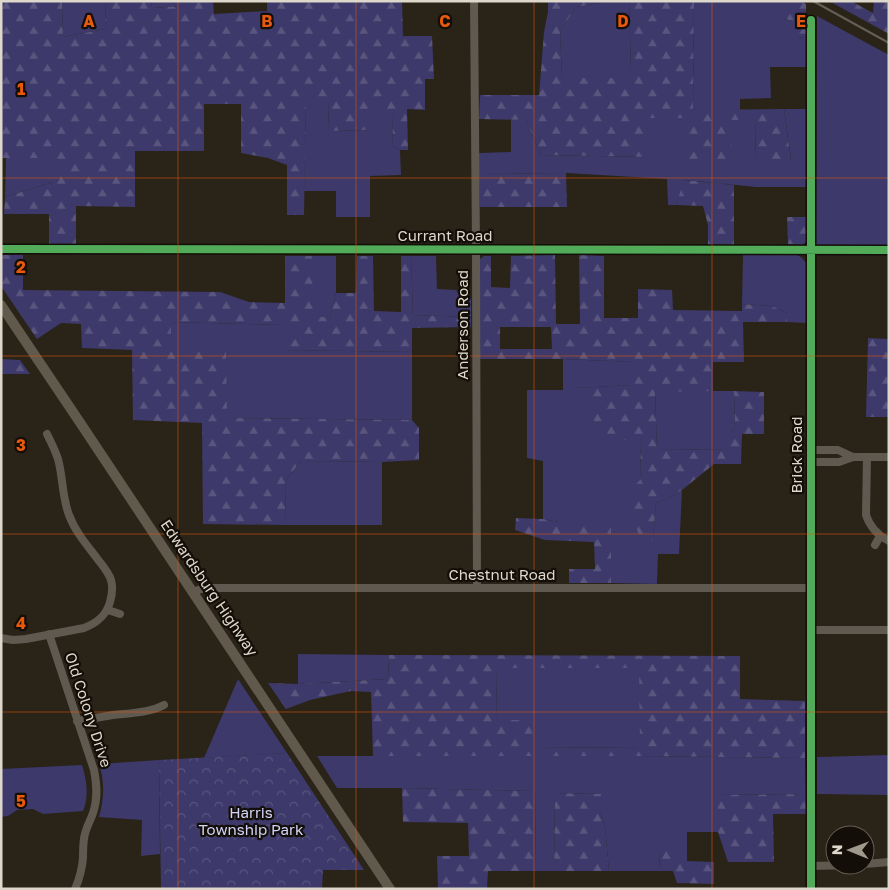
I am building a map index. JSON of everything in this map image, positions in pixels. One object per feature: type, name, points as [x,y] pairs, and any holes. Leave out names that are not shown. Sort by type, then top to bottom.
[{"type":"main road","name":"Edwardsburg Highway","points":[[1,305],[390,889]]},
{"type":"street","name":"Anderson Road","points":[[474,1],[477,588]]},
{"type":"street","name":"Brick Road","points":[[810,20],[811,889]]},
{"type":"street","name":"Currant Road","points":[[1,250],[889,250]]},
{"type":"street","points":[[1,638],[13,640],[26,639],[84,628],[102,618],[108,610],[111,601],[111,579],[75,529],[69,514],[58,459],[47,434]]},
{"type":"street","points":[[811,450],[838,450],[852,457]]},
{"type":"street","points":[[811,462],[839,462],[852,457],[889,457]]},
{"type":"street","points":[[867,457],[866,514],[870,525],[880,536],[889,541]]},
{"type":"street","points":[[875,545],[880,536]]},
{"type":"street","name":"Chestnut Road","points":[[193,592],[211,588],[811,588]]},
{"type":"street","points":[[108,610],[120,614]]},
{"type":"street","points":[[811,630],[889,630]]},
{"type":"street","name":"Old Colony Drive","points":[[49,634],[94,770],[97,791],[93,814],[85,834],[78,886]]},
{"type":"street","points":[[77,722],[148,711],[164,705]]},
{"type":"street","points":[[875,863],[889,862]]},
{"type":"street","points":[[811,866],[825,866]]},
{"type":"green space","points":[[1,1],[62,1],[63,37],[105,29],[106,1],[151,1],[152,8],[180,6],[181,1],[213,1],[214,14],[267,11],[267,1],[402,1],[403,36],[432,36],[434,79],[425,79],[425,110],[407,109],[408,150],[400,150],[393,147],[392,114],[373,114],[373,130],[329,131],[328,102],[306,102],[304,215],[287,215],[287,165],[268,158],[241,153],[241,104],[204,104],[204,151],[135,151],[135,207],[76,206],[76,245],[49,246],[49,214],[4,214],[5,197],[53,182],[53,158],[1,158]]},
{"type":"green space","points":[[62,1],[106,1],[105,29],[63,37]]},
{"type":"green space","points":[[151,1],[181,1],[181,6],[152,8]]},
{"type":"green space","points":[[548,1],[611,1],[576,7],[560,31],[562,78],[622,78],[631,70],[629,1],[694,1],[693,110],[784,109],[791,161],[756,160],[755,120],[731,120],[732,161],[685,159],[684,118],[648,118],[648,157],[541,155],[526,120],[479,119],[480,95],[539,95]]},
{"type":"green space","points":[[611,1],[629,1],[631,71],[623,78],[562,78],[560,31],[576,7]]},
{"type":"green space","points":[[694,1],[783,1],[783,19],[796,21],[796,37],[806,38],[806,67],[770,67],[771,98],[740,99],[740,110],[693,110]]},
{"type":"green space","points":[[783,1],[801,1],[806,4],[806,38],[796,37],[796,21],[783,19]]},
{"type":"green space","points":[[829,1],[851,1],[873,13],[874,1],[889,1],[889,34]]},
{"type":"green space","points":[[817,16],[889,55],[889,246],[816,246]]},
{"type":"green space","points":[[306,102],[328,102],[329,131],[373,130],[372,114],[392,114],[393,147],[400,150],[401,175],[370,176],[370,217],[336,217],[336,191],[304,191]]},
{"type":"green space","points":[[784,109],[806,109],[806,187],[756,187],[685,180],[676,205],[668,205],[667,179],[567,173],[479,174],[479,153],[511,152],[511,119],[526,120],[541,155],[648,157],[648,118],[685,118],[686,159],[731,120],[755,120],[756,160],[791,160]]},
{"type":"green space","points":[[6,158],[54,158],[53,182],[5,197]]},
{"type":"green space","points":[[566,173],[567,207],[480,207],[479,174]]},
{"type":"green space","points":[[684,180],[734,185],[734,245],[708,245],[708,225],[703,206],[676,205]]},
{"type":"green space","points":[[787,217],[806,217],[806,242],[802,245],[788,244]]},
{"type":"green space","points":[[796,254],[806,263],[806,323],[787,322],[787,313],[772,306],[742,304],[743,255]]},
{"type":"green space","points":[[1,255],[23,255],[23,290],[220,292],[249,302],[285,303],[285,256],[312,256],[313,317],[330,317],[336,293],[356,293],[357,256],[373,256],[374,311],[401,312],[401,256],[411,256],[413,315],[471,317],[471,327],[412,328],[412,352],[285,350],[285,325],[171,322],[171,348],[226,351],[227,418],[412,420],[419,428],[419,460],[382,462],[301,461],[285,481],[286,525],[203,524],[202,423],[133,420],[132,350],[82,348],[81,324],[61,323],[37,339],[1,286]]},
{"type":"green space","points":[[555,255],[556,324],[580,324],[579,255],[604,256],[604,318],[638,318],[638,289],[672,290],[673,310],[742,311],[742,304],[772,306],[787,313],[787,322],[743,322],[744,362],[713,362],[713,391],[655,392],[657,449],[729,450],[730,432],[735,429],[734,391],[764,392],[764,434],[742,434],[741,464],[714,464],[682,490],[668,499],[656,503],[653,540],[642,541],[631,517],[629,491],[641,479],[640,441],[604,439],[593,418],[593,400],[576,395],[576,388],[633,385],[633,362],[563,359],[480,359],[480,259],[484,256],[491,256],[491,287],[510,288],[511,256]],"holes":[[[500,327],[551,327],[552,349],[500,349]]]},
{"type":"green space","points":[[312,256],[336,256],[336,293],[330,317],[312,317]]},
{"type":"green space","points":[[411,256],[436,256],[437,289],[456,290],[461,295],[471,298],[471,317],[413,315]]},
{"type":"green space","points":[[171,322],[285,325],[285,350],[412,352],[412,420],[227,418],[171,348]]},
{"type":"green space","points":[[868,338],[889,339],[889,417],[866,417]]},
{"type":"green space","points":[[1,359],[20,360],[30,374],[1,374]]},
{"type":"green space","points":[[563,359],[633,362],[634,385],[576,388],[594,400],[594,418],[640,441],[641,479],[653,540],[656,503],[668,499],[682,490],[679,554],[658,554],[657,584],[611,583],[610,522],[559,522],[543,519],[543,461],[527,458],[527,390],[563,390]]},
{"type":"green space","points":[[655,391],[734,391],[735,429],[730,432],[730,450],[657,449]]},
{"type":"green space","points":[[301,461],[382,462],[382,525],[286,525],[285,481]]},
{"type":"green space","points":[[516,518],[543,519],[559,522],[611,522],[611,583],[569,583],[569,569],[595,569],[594,542],[545,540],[515,530]]},
{"type":"green space","points":[[298,654],[389,655],[388,679],[298,684]]},
{"type":"green space","points":[[389,655],[740,656],[740,699],[805,701],[805,758],[373,756],[371,692],[351,691],[310,700],[286,709],[268,683],[298,684],[388,679]],"holes":[[[497,668],[639,668],[640,748],[533,747],[532,720],[496,720]]]},
{"type":"green space","points":[[497,668],[640,668],[640,748],[532,747],[496,720]]},
{"type":"green space","points":[[238,679],[287,753],[204,758]]},
{"type":"green space","name":"Harris Township Park","points":[[287,753],[364,870],[323,870],[322,889],[161,889],[159,760]]},
{"type":"green space","points":[[889,755],[889,795],[817,794],[817,757]]},
{"type":"green space","points":[[317,756],[805,758],[806,794],[719,795],[718,832],[687,832],[687,851],[660,851],[659,871],[609,871],[605,827],[600,811],[600,794],[555,793],[554,871],[536,871],[535,791],[337,788]]},
{"type":"green space","points":[[159,760],[160,854],[141,856],[142,820],[99,817],[103,790],[99,764]]},
{"type":"green space","points":[[82,765],[87,788],[83,811],[43,814],[33,809],[17,810],[8,816],[1,817],[1,769]]},
{"type":"green space","points":[[402,788],[535,791],[536,871],[488,871],[487,889],[438,889],[437,856],[469,856],[468,823],[403,822]]},
{"type":"green space","points":[[555,793],[601,794],[600,811],[605,827],[609,871],[554,871]]},
{"type":"green space","points":[[806,794],[806,814],[773,814],[774,862],[728,862],[718,832],[718,795]]},
{"type":"green space","points":[[660,851],[687,851],[687,861],[714,862],[714,884],[677,883],[673,871],[659,871]]},
{"type":"railway","points":[[813,1],[889,43]]},
{"type":"cycle path","points":[[811,20],[811,889]]},
{"type":"cycle path","points":[[1,249],[889,250]]}]
